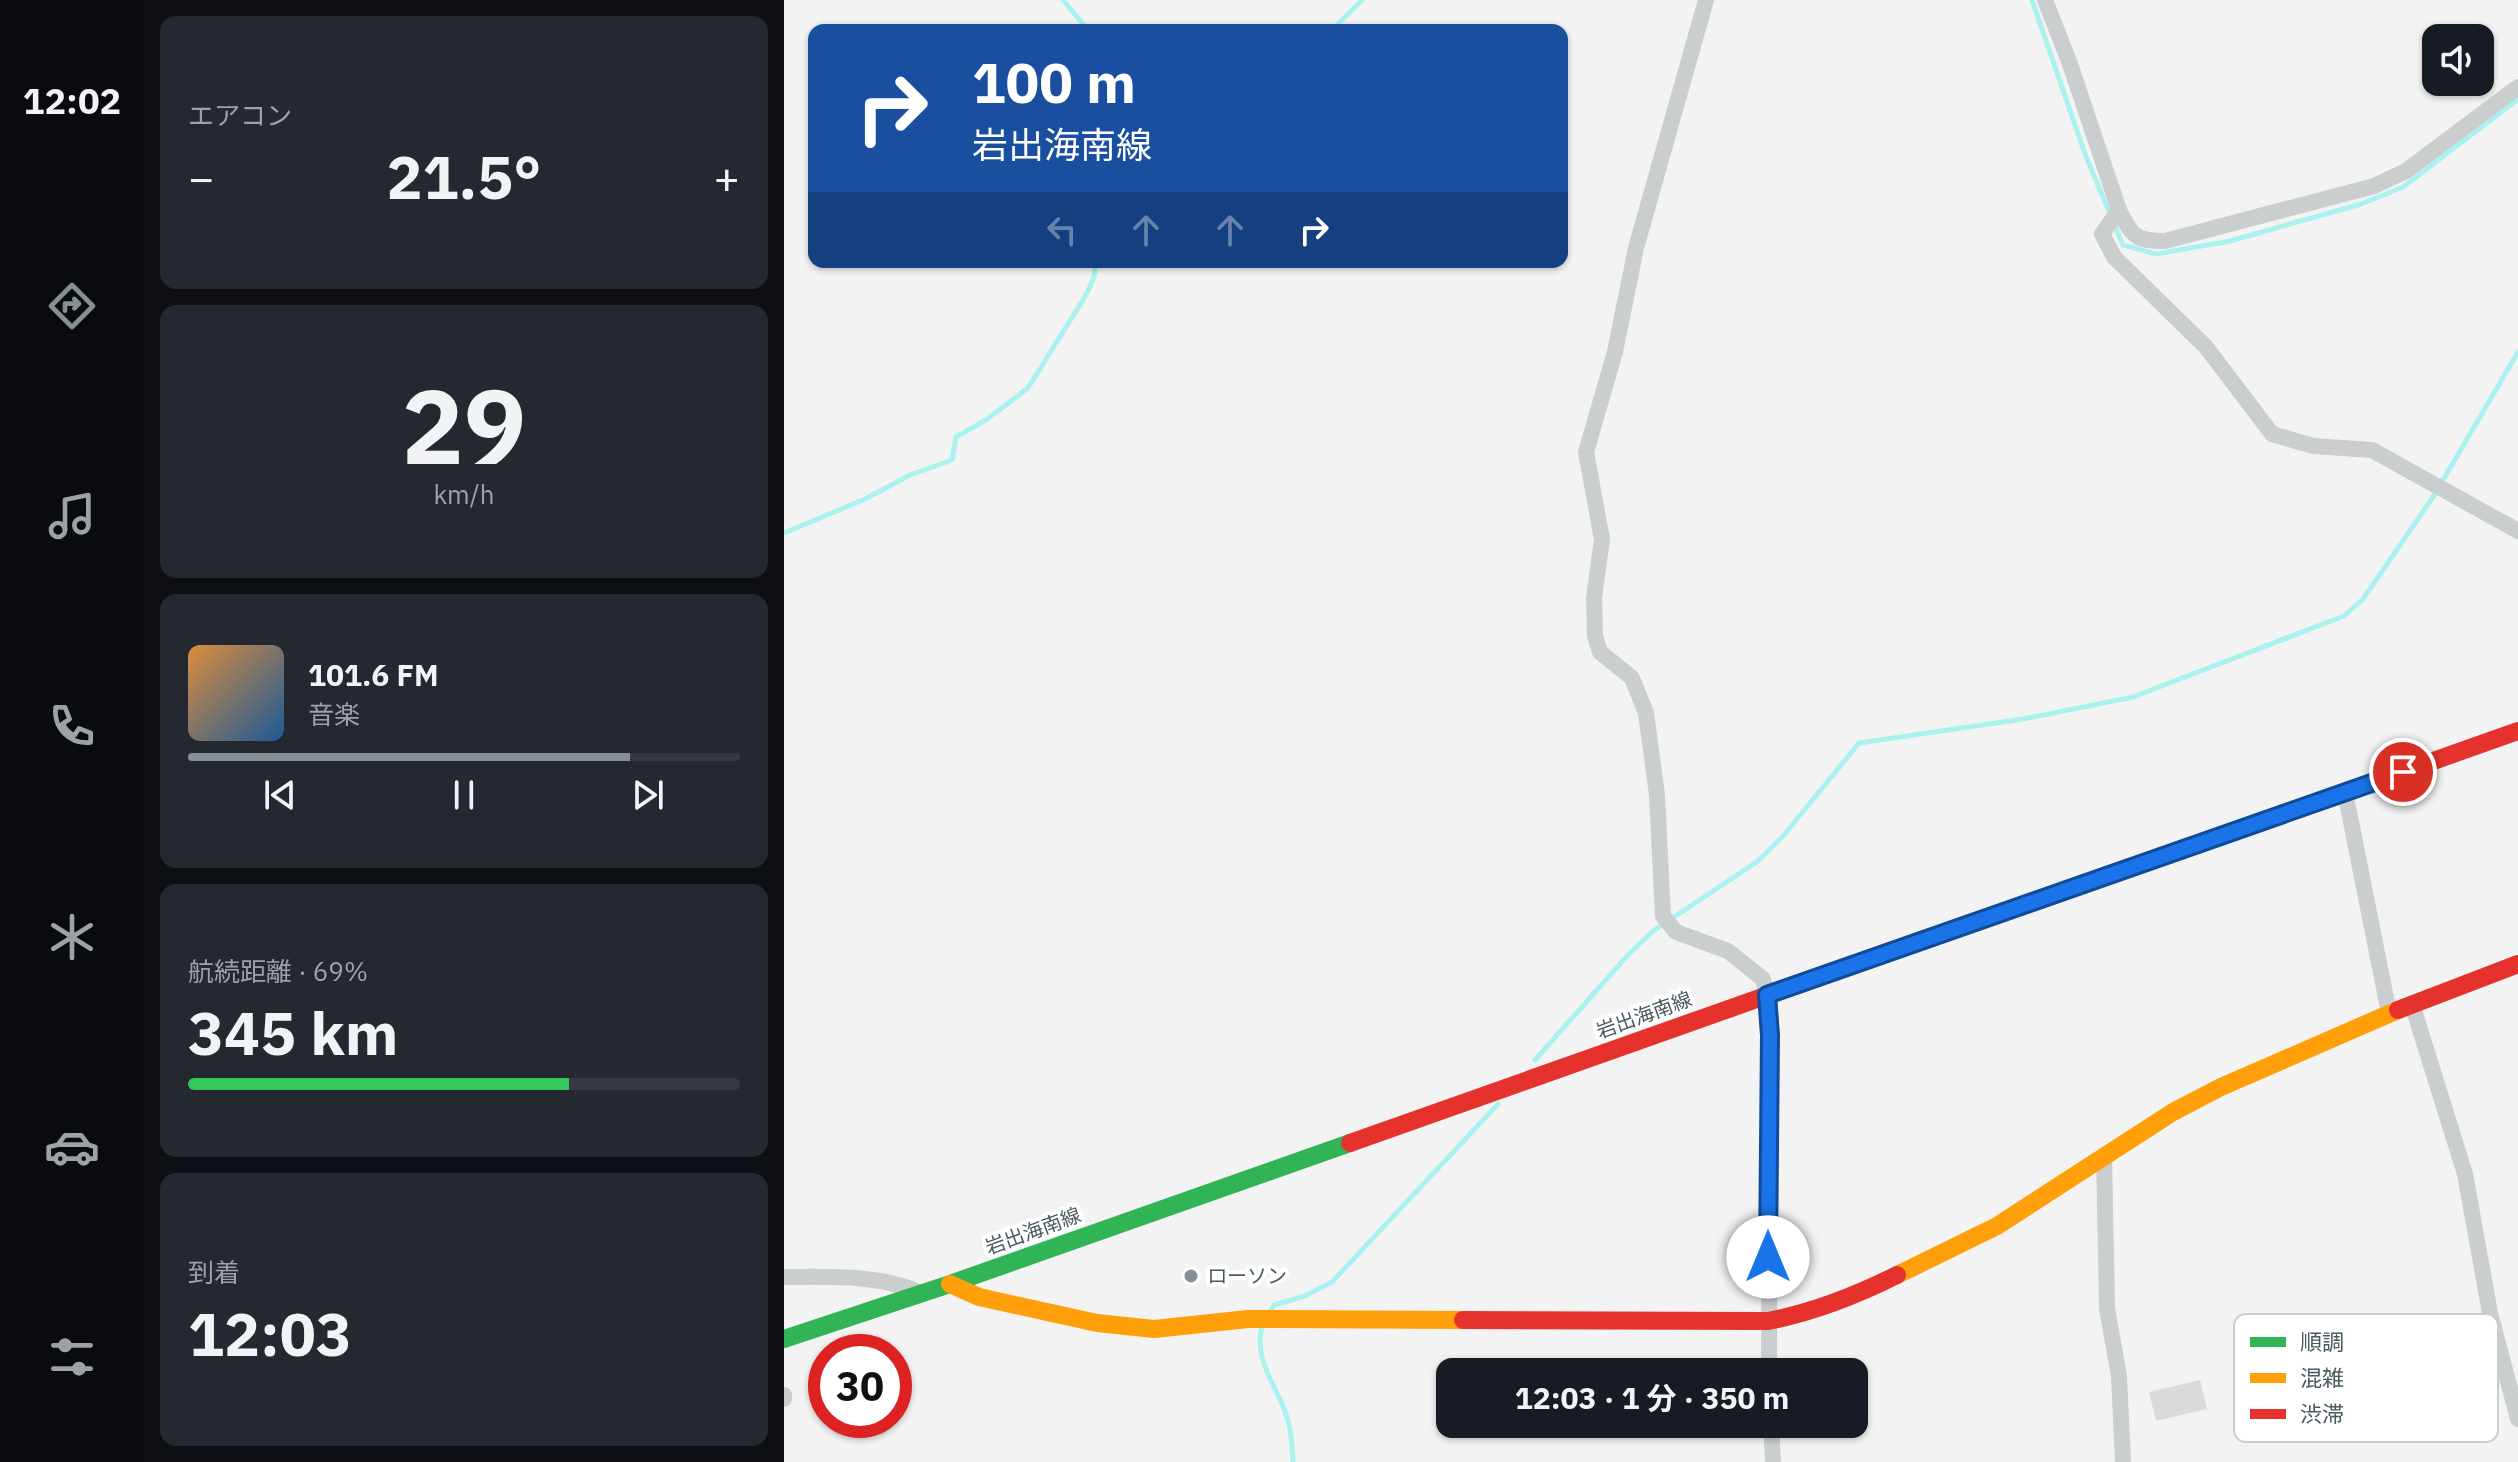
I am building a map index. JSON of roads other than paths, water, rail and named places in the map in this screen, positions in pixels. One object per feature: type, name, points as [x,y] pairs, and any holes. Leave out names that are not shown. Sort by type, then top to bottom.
[{"type":"main road","name":"岩出海南線","points":[[784,1339],[950,1284],[2518,731]]},
{"type":"main road","points":[[950,1284],[979,1297],[1082,1320],[1154,1329],[1248,1319],[1768,1321],[1806,1314],[1851,1298],[1997,1226],[2173,1112],[2221,1087],[2389,1013],[2518,964]]},
{"type":"street","points":[[1706,0],[1636,248],[1615,352],[1586,452],[1602,539],[1594,598],[1595,636],[1600,652],[1632,678],[1646,713],[1657,795],[1663,916],[1676,932],[1728,951],[1763,979],[1767,995],[1770,1035],[1769,1358]]},
{"type":"street","points":[[2045,0],[2119,210],[2130,232],[2144,241],[2165,241],[2374,186],[2406,171],[2518,87]]},
{"type":"street","points":[[2119,210],[2102,234],[2114,257],[2206,347],[2272,434],[2313,446],[2372,450],[2518,531]]},
{"type":"street","points":[[2345,792],[2389,1013]]},
{"type":"street","points":[[2412,1004],[2465,1174],[2490,1314]]},
{"type":"street","points":[[2104,1155],[2107,1308],[2119,1376],[2123,1462]]},
{"type":"street","points":[[784,1277],[838,1277],[896,1282],[919,1292]]},
{"type":"street","points":[[2498,1343],[2518,1419]]},
{"type":"street","points":[[1772,1438],[1773,1462]]},
{"type":"waterway","points":[[1063,0],[1083,24]]},
{"type":"waterway","points":[[1338,24],[1362,0]]},
{"type":"waterway","points":[[2032,0],[2085,154],[2123,245],[2156,254],[2230,241],[2361,204],[2403,187],[2518,99]]},
{"type":"waterway","points":[[784,533],[865,499],[910,475],[952,460],[956,437],[986,420],[1028,388],[1086,295],[1095,268]]},
{"type":"waterway","points":[[1535,1060],[1653,931],[1758,861],[1784,835],[1859,743],[2023,719],[2133,697],[2344,616],[2363,599],[2433,497],[2518,352]]},
{"type":"waterway","points":[[1271,1310],[1274,1305],[1305,1296],[1332,1282],[1498,1104]]},
{"type":"waterway","points":[[1262,1326],[1263,1362],[1289,1423],[1293,1462]]},
{"type":"place","name":"ローソン","points":[[1191,1276]]}]
